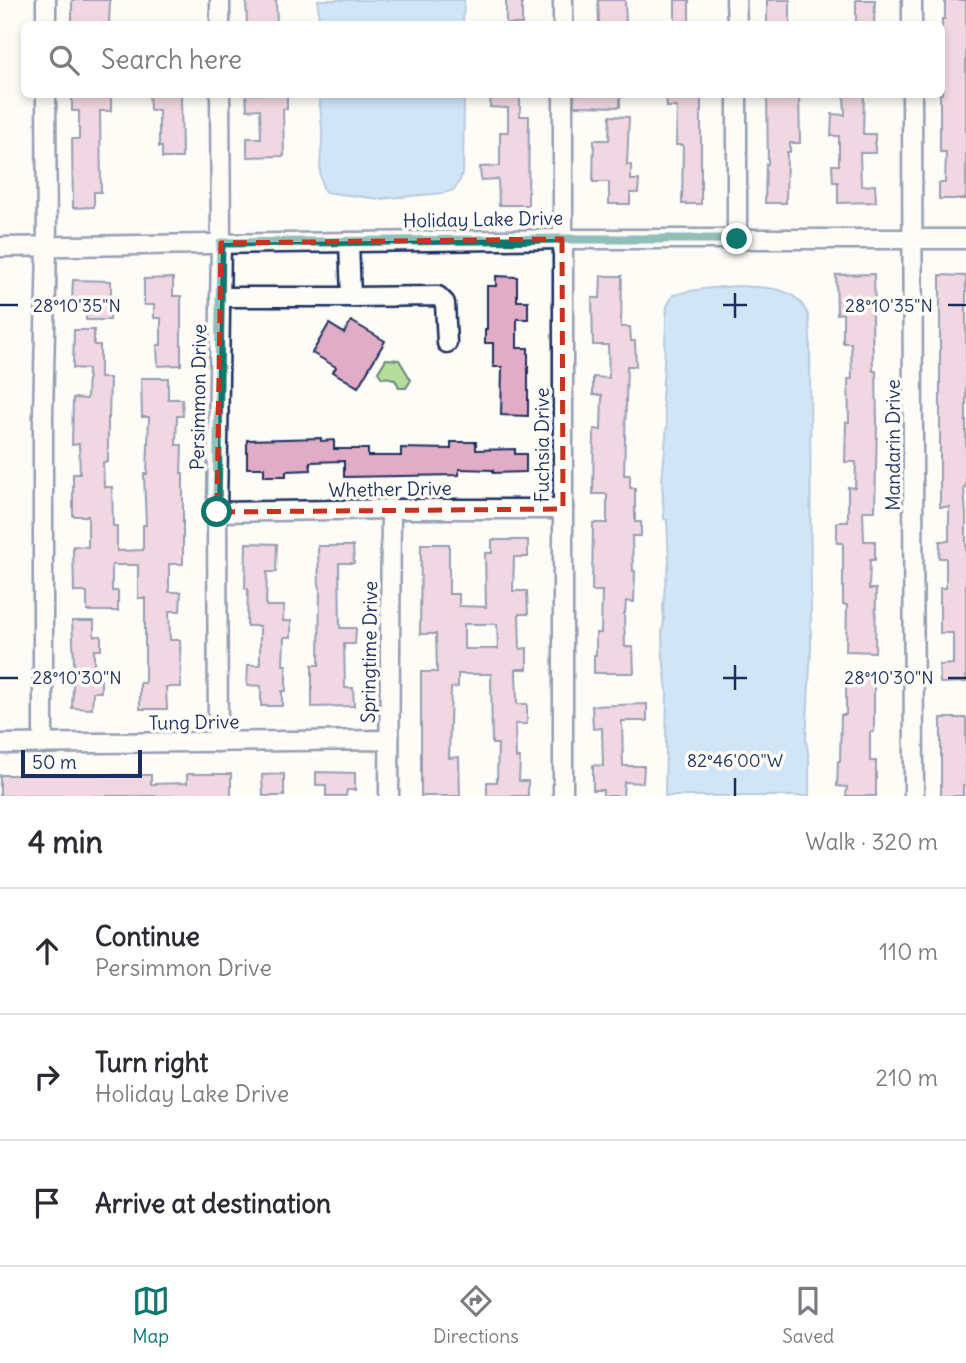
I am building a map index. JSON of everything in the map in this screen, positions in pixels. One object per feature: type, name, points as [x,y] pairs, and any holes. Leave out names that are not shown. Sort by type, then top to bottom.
[{"type":"street","points":[[46,0],[46,21]]},
{"type":"street","points":[[220,0],[220,21]]},
{"type":"street","points":[[563,0],[563,21]]},
{"type":"street","points":[[737,0],[737,21]]},
{"type":"street","points":[[912,0],[912,21]]},
{"type":"street","points":[[43,744],[46,98]]},
{"type":"street","name":"Persimmon Drive","points":[[218,742],[220,98]]},
{"type":"street","name":"Fuchsia Drive","points":[[562,98],[563,796]]},
{"type":"street","points":[[737,98],[737,239]]},
{"type":"street","name":"Mandarin Drive","points":[[912,98],[915,796]]},
{"type":"street","name":"Holiday Lake Drive","points":[[0,247],[562,239],[966,239]]},
{"type":"street","points":[[349,242],[351,296]]},
{"type":"street","points":[[220,297],[438,296],[445,303],[447,343]]},
{"type":"street","name":"Springtime Drive","points":[[389,796],[391,509]]},
{"type":"street","name":"Whether Drive","points":[[217,512],[563,509]]},
{"type":"street","name":"Tung Drive","points":[[0,744],[388,740]]},
{"type":"highlighted area","points":[[562,239],[563,509],[217,512],[221,243]]},
{"type":"green space","points":[[386,359],[399,360],[411,380],[406,388],[399,388],[393,379],[382,378],[378,372]]},
{"type":"water","points":[[318,0],[464,0],[463,21],[319,21]]},
{"type":"water","points":[[319,98],[464,98],[463,171],[454,190],[443,193],[379,199],[325,192],[320,174],[322,136]]},
{"type":"water","points":[[739,286],[769,288],[795,297],[802,304],[809,321],[811,648],[806,740],[809,796],[665,796],[667,691],[662,633],[669,563],[662,482],[667,424],[662,400],[667,306],[673,295]]},
{"type":"building","points":[[72,0],[110,0],[109,21],[72,21]]},
{"type":"building","points":[[246,0],[276,0],[277,21],[247,21]]},
{"type":"building","points":[[506,0],[522,0],[522,21],[506,21]]},
{"type":"building","points":[[598,0],[625,0],[626,21],[599,21]]},
{"type":"building","points":[[675,0],[689,0],[689,21],[675,21]]},
{"type":"building","points":[[767,0],[790,0],[790,21],[767,21]]},
{"type":"building","points":[[856,0],[875,0],[874,21],[856,21]]},
{"type":"building","points":[[945,0],[966,0],[966,199],[939,199],[939,183],[945,183],[946,152],[940,152],[940,98],[945,98],[945,21],[942,19],[945,19]]},
{"type":"building","points":[[72,98],[111,98],[111,111],[100,111],[101,192],[94,192],[94,207],[73,208],[72,139],[79,139],[79,111],[72,111]]},
{"type":"building","points":[[149,98],[181,98],[182,158],[162,158],[162,147],[159,147],[159,110],[150,110]]},
{"type":"building","points":[[246,98],[287,98],[287,109],[283,109],[284,156],[247,157],[247,138],[261,138],[260,109],[247,110]]},
{"type":"building","points":[[491,98],[520,98],[520,116],[529,116],[528,205],[499,205],[498,179],[481,180],[480,167],[500,166],[500,132],[508,132],[508,108],[490,107]]},
{"type":"building","points":[[574,98],[620,98],[620,107],[574,106]]},
{"type":"building","points":[[666,98],[701,98],[701,204],[682,204],[683,145],[676,145],[677,107],[667,107]]},
{"type":"building","points":[[767,98],[799,98],[800,143],[790,143],[790,152],[787,152],[786,203],[765,203],[768,164]]},
{"type":"building","points":[[844,98],[864,98],[863,134],[875,134],[875,153],[860,153],[861,186],[875,185],[876,202],[838,203],[838,182],[833,182],[832,165],[839,165],[839,136],[831,136],[832,114],[845,115]]},
{"type":"building","points":[[610,116],[629,117],[627,165],[631,165],[631,180],[639,180],[638,193],[630,193],[630,204],[609,204],[609,182],[593,182],[594,140],[609,140]]},
{"type":"building","points":[[874,274],[873,371],[876,371],[877,423],[875,511],[863,511],[864,541],[875,541],[875,560],[870,560],[869,589],[876,589],[875,652],[846,651],[847,605],[843,605],[843,543],[837,543],[837,522],[848,522],[848,487],[855,488],[856,462],[845,462],[846,422],[849,422],[848,379],[852,379],[851,343],[843,343],[843,313],[837,314],[836,275]]},
{"type":"building","points":[[940,275],[966,276],[966,682],[940,683],[939,665],[953,664],[953,633],[940,633],[940,588],[946,588],[946,558],[939,558],[940,541],[949,541],[949,507],[940,507]]},
{"type":"building","points":[[496,276],[517,277],[517,301],[528,301],[528,319],[517,319],[517,348],[528,348],[528,416],[501,415],[502,367],[493,367],[493,343],[485,343],[487,286],[496,286]]},
{"type":"building","points":[[601,276],[622,276],[621,327],[630,327],[631,341],[635,341],[636,366],[627,366],[624,475],[630,475],[630,488],[635,488],[635,522],[641,522],[641,536],[632,536],[634,602],[626,601],[624,613],[625,647],[633,647],[634,673],[594,673],[596,633],[601,633],[602,591],[592,591],[593,523],[607,523],[607,494],[593,494],[594,429],[601,430],[602,395],[593,395],[593,377],[609,378],[608,345],[593,345],[592,298],[600,298]]},
{"type":"building","points":[[173,278],[173,296],[181,296],[181,365],[158,366],[157,345],[161,345],[161,318],[154,318],[154,305],[144,305],[144,279]]},
{"type":"building","points":[[73,280],[111,281],[111,297],[117,297],[117,310],[110,310],[110,320],[86,320],[86,302],[72,301]]},
{"type":"building","points":[[351,321],[385,341],[358,387],[333,372],[336,367],[312,353],[329,324],[344,333]]},
{"type":"building","points":[[74,330],[94,330],[94,345],[100,345],[100,378],[110,378],[108,462],[103,462],[104,487],[112,487],[117,551],[143,550],[143,525],[146,525],[144,474],[147,474],[149,417],[142,417],[141,378],[168,378],[168,399],[182,399],[183,416],[177,416],[176,445],[182,445],[183,564],[169,564],[169,592],[181,592],[180,611],[169,611],[170,640],[180,640],[181,687],[166,687],[167,709],[140,709],[140,683],[145,683],[145,598],[138,598],[138,565],[112,565],[112,591],[118,591],[118,611],[87,611],[87,592],[74,592],[73,546],[88,547],[88,516],[73,516],[73,474],[80,474],[79,444],[72,445],[73,398],[87,399],[88,369],[73,368]]},
{"type":"building","points":[[321,438],[321,441],[334,440],[334,449],[368,449],[368,456],[401,456],[401,448],[451,449],[451,442],[476,442],[476,450],[515,449],[515,454],[526,454],[526,472],[493,473],[493,470],[459,469],[459,475],[344,477],[344,461],[310,462],[311,470],[286,471],[286,476],[264,476],[264,468],[247,468],[247,440]]},
{"type":"building","points":[[492,540],[528,540],[528,557],[514,557],[513,591],[527,591],[528,614],[519,614],[520,649],[527,648],[527,669],[516,669],[517,704],[527,704],[527,724],[515,724],[516,758],[520,758],[519,781],[528,781],[528,796],[487,796],[487,782],[497,782],[498,744],[492,744],[491,674],[458,674],[458,687],[451,688],[449,758],[459,757],[460,796],[421,796],[421,672],[437,672],[436,634],[420,634],[421,544],[449,544],[449,594],[459,594],[459,606],[486,607],[485,553],[492,553]],"holes":[[[464,624],[497,624],[498,649],[464,649]]]},
{"type":"building","points":[[246,543],[277,544],[276,572],[267,572],[266,606],[284,606],[283,621],[291,621],[291,637],[284,637],[286,691],[282,691],[282,706],[261,706],[261,686],[247,685],[248,665],[260,665],[260,626],[247,626]]},
{"type":"building","points":[[318,546],[353,546],[354,563],[339,563],[340,628],[356,628],[355,644],[344,644],[345,688],[353,688],[354,706],[312,707],[312,665],[319,665]]},
{"type":"building","points":[[72,621],[94,621],[94,636],[101,636],[101,650],[94,650],[94,679],[101,680],[101,692],[93,692],[92,709],[72,708]]},
{"type":"building","points":[[846,675],[874,676],[874,732],[870,732],[870,761],[876,761],[876,796],[846,796],[847,787],[837,786],[841,715],[846,715]]},
{"type":"building","points":[[647,704],[647,721],[622,721],[623,766],[644,766],[643,783],[624,782],[623,796],[603,796],[603,790],[593,790],[593,765],[603,766],[602,728],[593,729],[592,706]]},
{"type":"building","points":[[941,718],[966,718],[966,786],[963,786],[963,796],[941,796]]},
{"type":"building","points":[[316,772],[355,773],[355,790],[347,790],[346,796],[326,796],[326,785],[316,785]]},
{"type":"building","points":[[187,774],[231,774],[231,796],[0,796],[0,775],[151,775],[151,784],[187,783]]},
{"type":"building","points":[[284,774],[284,796],[263,796],[262,775]]},
{"type":"route","points":[[217,512],[221,243],[737,239]]}]
